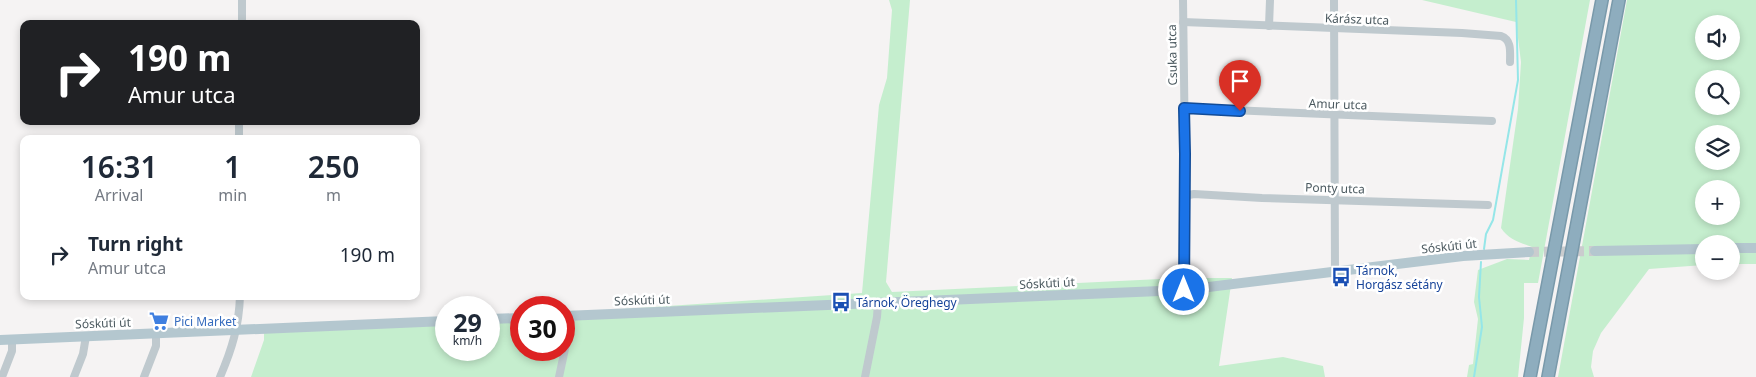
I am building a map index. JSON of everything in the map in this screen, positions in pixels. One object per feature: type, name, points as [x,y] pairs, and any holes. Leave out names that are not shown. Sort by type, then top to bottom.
[{"type":"highway","points":[[1530,377],[1602,0]]},
{"type":"highway","points":[[1548,377],[1619,0]]},
{"type":"main road","points":[[1595,251],[1695,248]]},
{"type":"main road","points":[[1740,248],[1756,248]]},
{"type":"main road","name":"Sóskúti út","points":[[575,316],[1184,290],[1463,256],[1529,252]]},
{"type":"main road","name":"Sóskúti út","points":[[0,340],[435,321]]},
{"type":"street","points":[[242,0],[242,20]]},
{"type":"street","name":"Csuka utca","points":[[1183,0],[1184,290]]},
{"type":"street","points":[[1269,26],[1270,0]]},
{"type":"street","points":[[1334,0],[1335,272]]},
{"type":"street","name":"Kárász utca","points":[[1183,22],[1501,36],[1505,37],[1509,42],[1510,62]]},
{"type":"street","name":"Amur utca","points":[[1184,108],[1492,121]]},
{"type":"street","name":"Ponty utca","points":[[1184,200],[1189,195],[1194,194],[1488,205]]},
{"type":"street","points":[[220,377],[237,330],[240,300]]},
{"type":"street","points":[[865,377],[878,303]]},
{"type":"street","points":[[144,377],[156,346],[156,334]]},
{"type":"street","points":[[74,377],[83,354],[86,336]]},
{"type":"street","points":[[2,377],[12,351],[12,340]]},
{"type":"street","points":[[559,377],[561,361]]},
{"type":"green space","points":[[889,0],[910,0],[886,282],[892,292],[1181,278],[1232,278],[1219,366],[1283,357],[1323,366],[1325,377],[251,377],[264,340],[264,326],[435,318],[435,361],[500,361],[500,316],[510,315],[510,361],[575,361],[575,312],[862,293],[879,105],[887,78],[892,10]]},
{"type":"green space","points":[[1422,0],[1590,0],[1538,283],[1524,283],[1524,318],[1518,377],[1467,377],[1469,365],[1473,364],[1478,319],[1474,302],[1478,270],[1507,259],[1529,260],[1532,247],[1511,238],[1501,228],[1518,109],[1521,62],[1516,22]]},
{"type":"green space","points":[[1627,0],[1756,0],[1756,264],[1740,264],[1740,235],[1695,235],[1695,266],[1649,269],[1601,333],[1593,351],[1591,367],[1594,377],[1558,377]]},
{"type":"waterway","points":[[1484,249],[1486,234],[1493,220],[1518,80],[1516,0]]},
{"type":"waterway","points":[[1474,377],[1482,327],[1479,297],[1481,262]]},
{"type":"tunnel","points":[[1529,252],[1595,251]]},
{"type":"place","name":"Tárnok, Horgász sétány","points":[[1341,277]]},
{"type":"place","name":"Tárnok, Öreghegy","points":[[841,302]]},
{"type":"place","name":"Pici Market","points":[[159,321]]},
{"type":"route","points":[[1184,290],[1184,108],[1240,111]]}]
